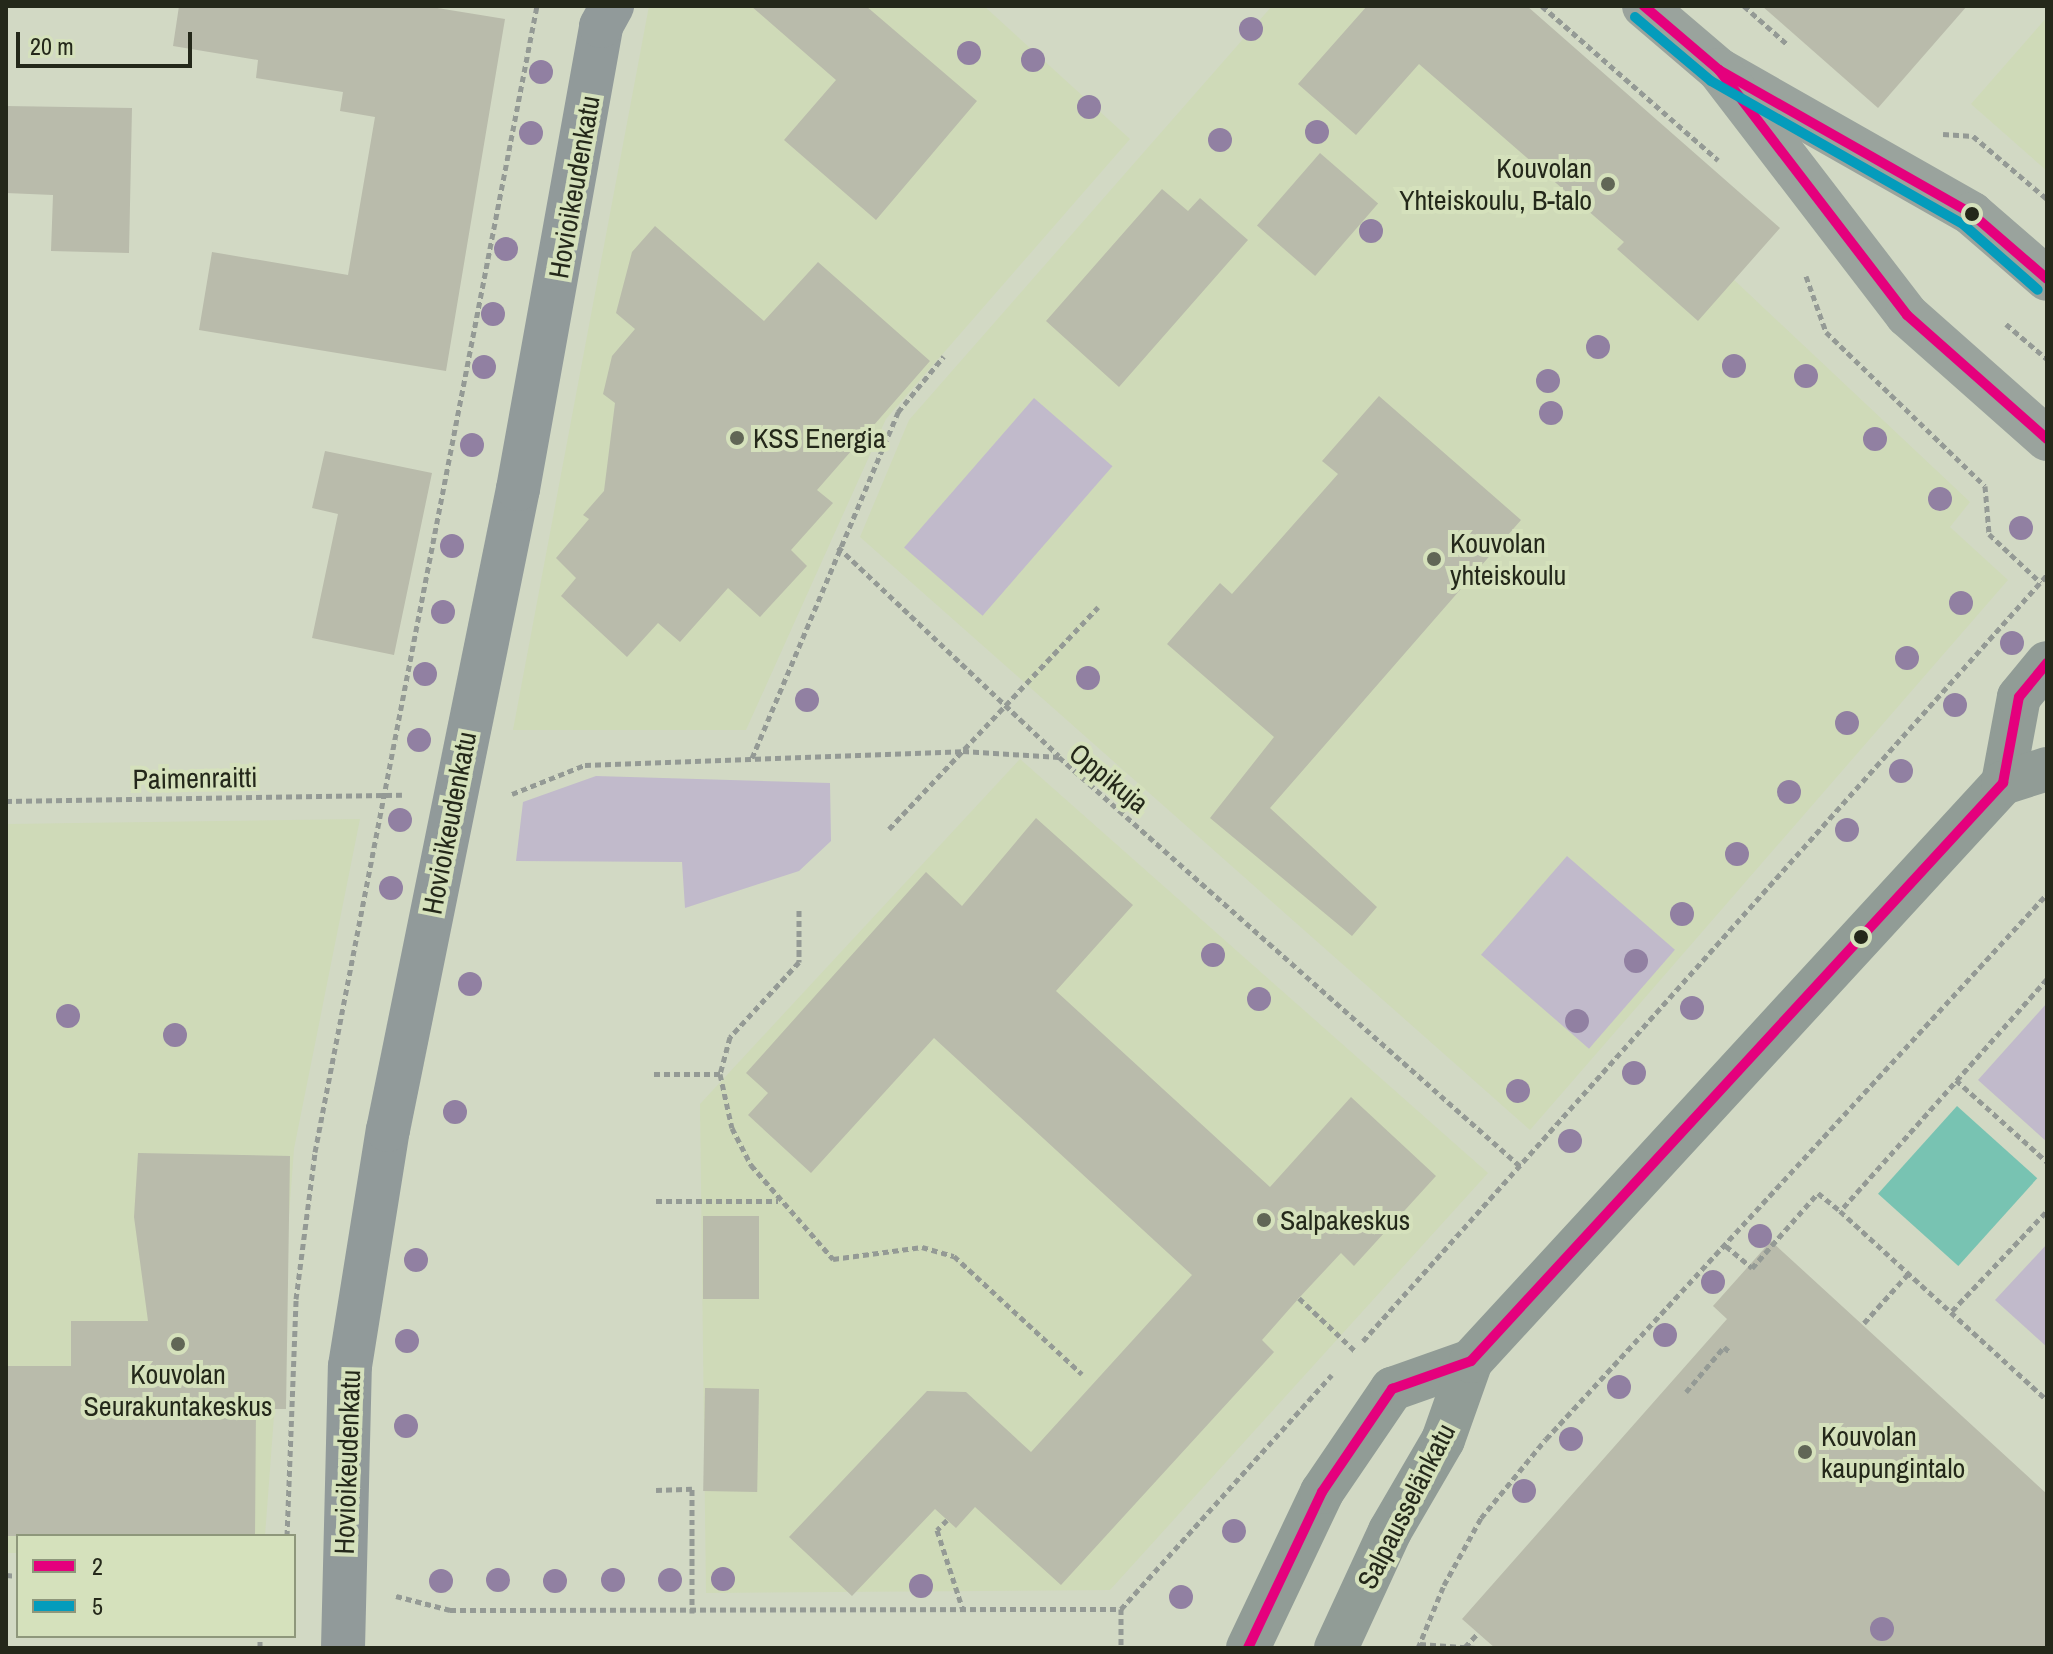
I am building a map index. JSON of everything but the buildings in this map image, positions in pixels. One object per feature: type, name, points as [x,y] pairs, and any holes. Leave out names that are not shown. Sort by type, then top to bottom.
[{"type":"main road","points":[[1644,6],[1719,70],[1972,214],[2047,279]]},
{"type":"main road","points":[[1719,70],[1907,315],[2047,439]]},
{"type":"main road","points":[[2003,783],[2019,697],[2047,663]]},
{"type":"main road","name":"Salpausselänkatu","points":[[1336,1648],[1390,1531],[1443,1440],[1471,1361],[2003,783],[2047,769]]},
{"type":"main road","name":"Salpausselänkatu","points":[[1248,1648],[1322,1492],[1392,1389],[1471,1361]]},
{"type":"street","name":"Hovioikeudenkatu","points":[[343,1648],[350,1366],[388,1130],[524,459],[601,26],[612,6]]},
{"type":"path","points":[[287,1534],[288,1419],[299,1269],[315,1152],[537,6]]},
{"type":"path","points":[[1542,6],[1728,170]]},
{"type":"path","points":[[1801,262],[1826,332],[1985,486],[1989,534],[2041,583]]},
{"type":"path","points":[[2006,324],[2047,359]]},
{"type":"path","points":[[752,758],[838,547],[898,412],[944,356]]},
{"type":"path","points":[[838,547],[1059,757]]},
{"type":"path","points":[[1121,1648],[1121,1609],[1521,1167],[2047,575]]},
{"type":"path","points":[[889,829],[1007,708],[1098,607]]},
{"type":"path","name":"Oppikuja","points":[[454,793],[512,794],[585,765],[963,751],[1059,757],[1521,1167]]},
{"type":"path","name":"Paimenraitti","points":[[6,801],[385,795]]},
{"type":"path","points":[[1476,1648],[1419,1646],[1481,1518],[1546,1439],[2047,894]]},
{"type":"path","points":[[799,910],[799,962],[730,1037],[720,1074],[732,1128],[751,1165],[778,1201],[833,1259],[922,1247],[954,1256],[1082,1374]]},
{"type":"path","points":[[1840,1211],[2047,979]]},
{"type":"path","points":[[654,1074],[720,1074]]},
{"type":"path","points":[[1956,1080],[2047,1162]]},
{"type":"path","points":[[1726,1246],[1752,1268],[1818,1193],[2047,1400]]},
{"type":"path","points":[[656,1201],[778,1201]]},
{"type":"path","points":[[1952,1311],[2047,1211]]},
{"type":"path","points":[[1864,1323],[1908,1274]]},
{"type":"path","points":[[1299,1298],[1355,1351]]},
{"type":"path","points":[[1686,1392],[1724,1347],[1731,1353]]},
{"type":"path","points":[[656,1490],[692,1489],[692,1613]]},
{"type":"path","points":[[947,1520],[937,1530],[963,1610]]},
{"type":"path","points":[[388,1594],[450,1610],[692,1613],[1121,1609]]},
{"type":"path","points":[[1464,1647],[1478,1633]]},
{"type":"shaded area","points":[[649,6],[984,6],[1130,139],[886,419],[746,730],[513,730]]},
{"type":"shaded area","name":"Kouvolan yhteiskoulu","points":[[1272,6],[1527,6],[1731,277],[1970,502],[1950,527],[2008,580],[1530,1130],[860,537],[909,420]]},
{"type":"shaded area","points":[[2047,17],[2047,171],[1971,104]]},
{"type":"shaded area","points":[[1034,398],[1112,466],[983,616],[904,547]]},
{"type":"shaded area","points":[[1020,759],[1488,1173],[1110,1590],[706,1593],[700,1104]]},
{"type":"shaded area","points":[[596,776],[830,783],[831,841],[799,871],[685,908],[682,862],[516,861],[523,802]]},
{"type":"shaded area","points":[[360,819],[294,1149],[265,1534],[16,1534],[16,1553],[6,1553],[6,824]]},
{"type":"shaded area","points":[[1567,856],[1675,950],[1589,1049],[1481,955]]},
{"type":"shaded area","points":[[2047,1003],[2047,1142],[1978,1080]]},
{"type":"shaded area","points":[[2047,1244],[2047,1347],[1995,1300]]},
{"type":"water","points":[[1957,1106],[2037,1178],[1958,1266],[1878,1194]]},
{"type":"transit line","name":"2","points":[[1644,6],[1719,70],[1972,214],[2047,279]]},
{"type":"transit line","name":"5","points":[[1635,17],[1711,81],[1964,225],[2038,290]]},
{"type":"transit line","name":"2","points":[[1719,70],[1907,315],[2047,439]]},
{"type":"transit line","name":"2","points":[[1248,1648],[1322,1492],[1392,1389],[1471,1361],[2003,783],[2019,697],[2047,663]]},
{"type":"place","name":"Kouvolan Yhteiskoulu, B-talo","points":[[1608,184]]},
{"type":"place","name":"KSS Energia","points":[[737,438]]},
{"type":"place","name":"Kouvolan yhteiskoulu","points":[[1434,559]]},
{"type":"place","name":"Salpakeskus","points":[[1264,1220]]},
{"type":"place","name":"Kouvolan Seurakuntakeskus","points":[[178,1344]]},
{"type":"place","name":"Kouvolan kaupungintalo","points":[[1805,1452]]}]
